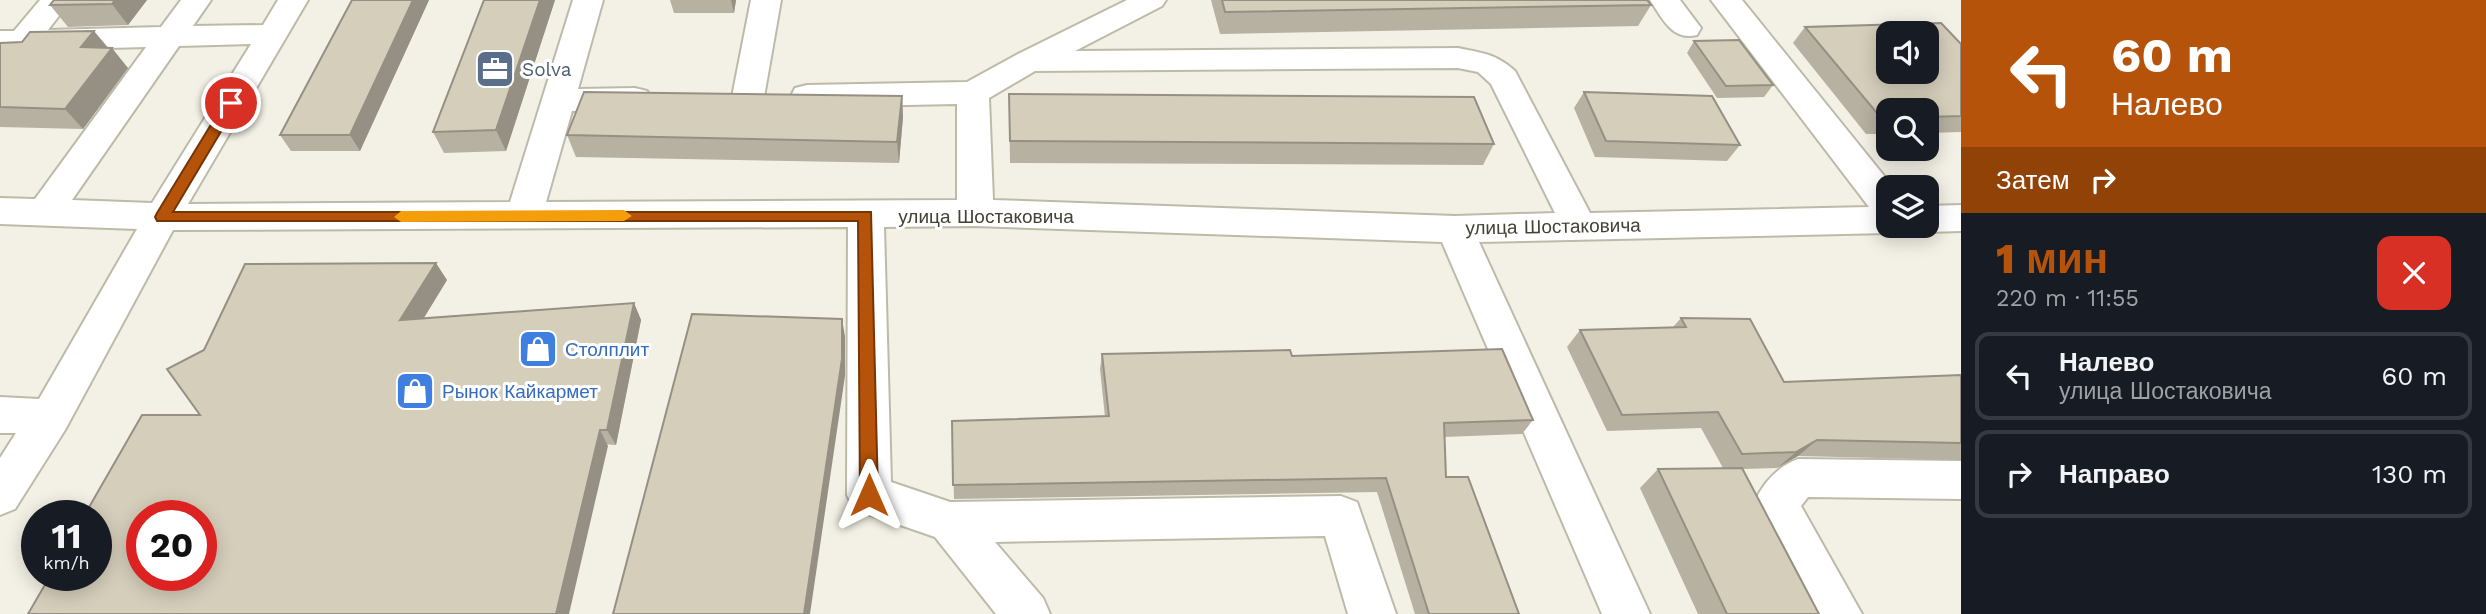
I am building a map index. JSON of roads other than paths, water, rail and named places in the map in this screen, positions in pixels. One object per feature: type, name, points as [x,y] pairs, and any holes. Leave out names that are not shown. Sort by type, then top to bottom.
[{"type":"street","points":[[11,41],[56,0]]},
{"type":"street","points":[[44,213],[196,0]]},
{"type":"street","points":[[0,495],[50,417],[162,217],[293,0]]},
{"type":"street","points":[[524,216],[588,0]]},
{"type":"street","points":[[766,0],[734,97],[973,93],[1029,61],[1151,0]]},
{"type":"street","points":[[1665,0],[1686,28]]},
{"type":"street","points":[[1726,0],[1876,191]]},
{"type":"street","points":[[11,41],[273,34]]},
{"type":"street","points":[[1029,61],[1458,58],[1488,64],[1504,78],[1579,226]]},
{"type":"street","points":[[973,93],[975,213]]},
{"type":"street","points":[[558,100],[667,98]]},
{"type":"street","name":"улица Шостаковича","points":[[0,211],[162,217],[975,213],[1455,229],[1876,220]]},
{"type":"street","points":[[866,215],[869,495],[950,522],[1341,516],[1372,614]]},
{"type":"street","points":[[1939,219],[1961,218]]},
{"type":"street","points":[[1455,229],[1626,614]]},
{"type":"street","points":[[0,415],[50,417]]},
{"type":"street","points":[[1838,614],[1776,503],[1798,478],[1961,480]]},
{"type":"street","points":[[950,522],[1026,614]]},
{"type":"place","name":"Solva","points":[[495,69]]},
{"type":"place","name":"Столплит","points":[[538,349]]},
{"type":"place","name":"Рынок Кайкармет","points":[[415,391]]}]
